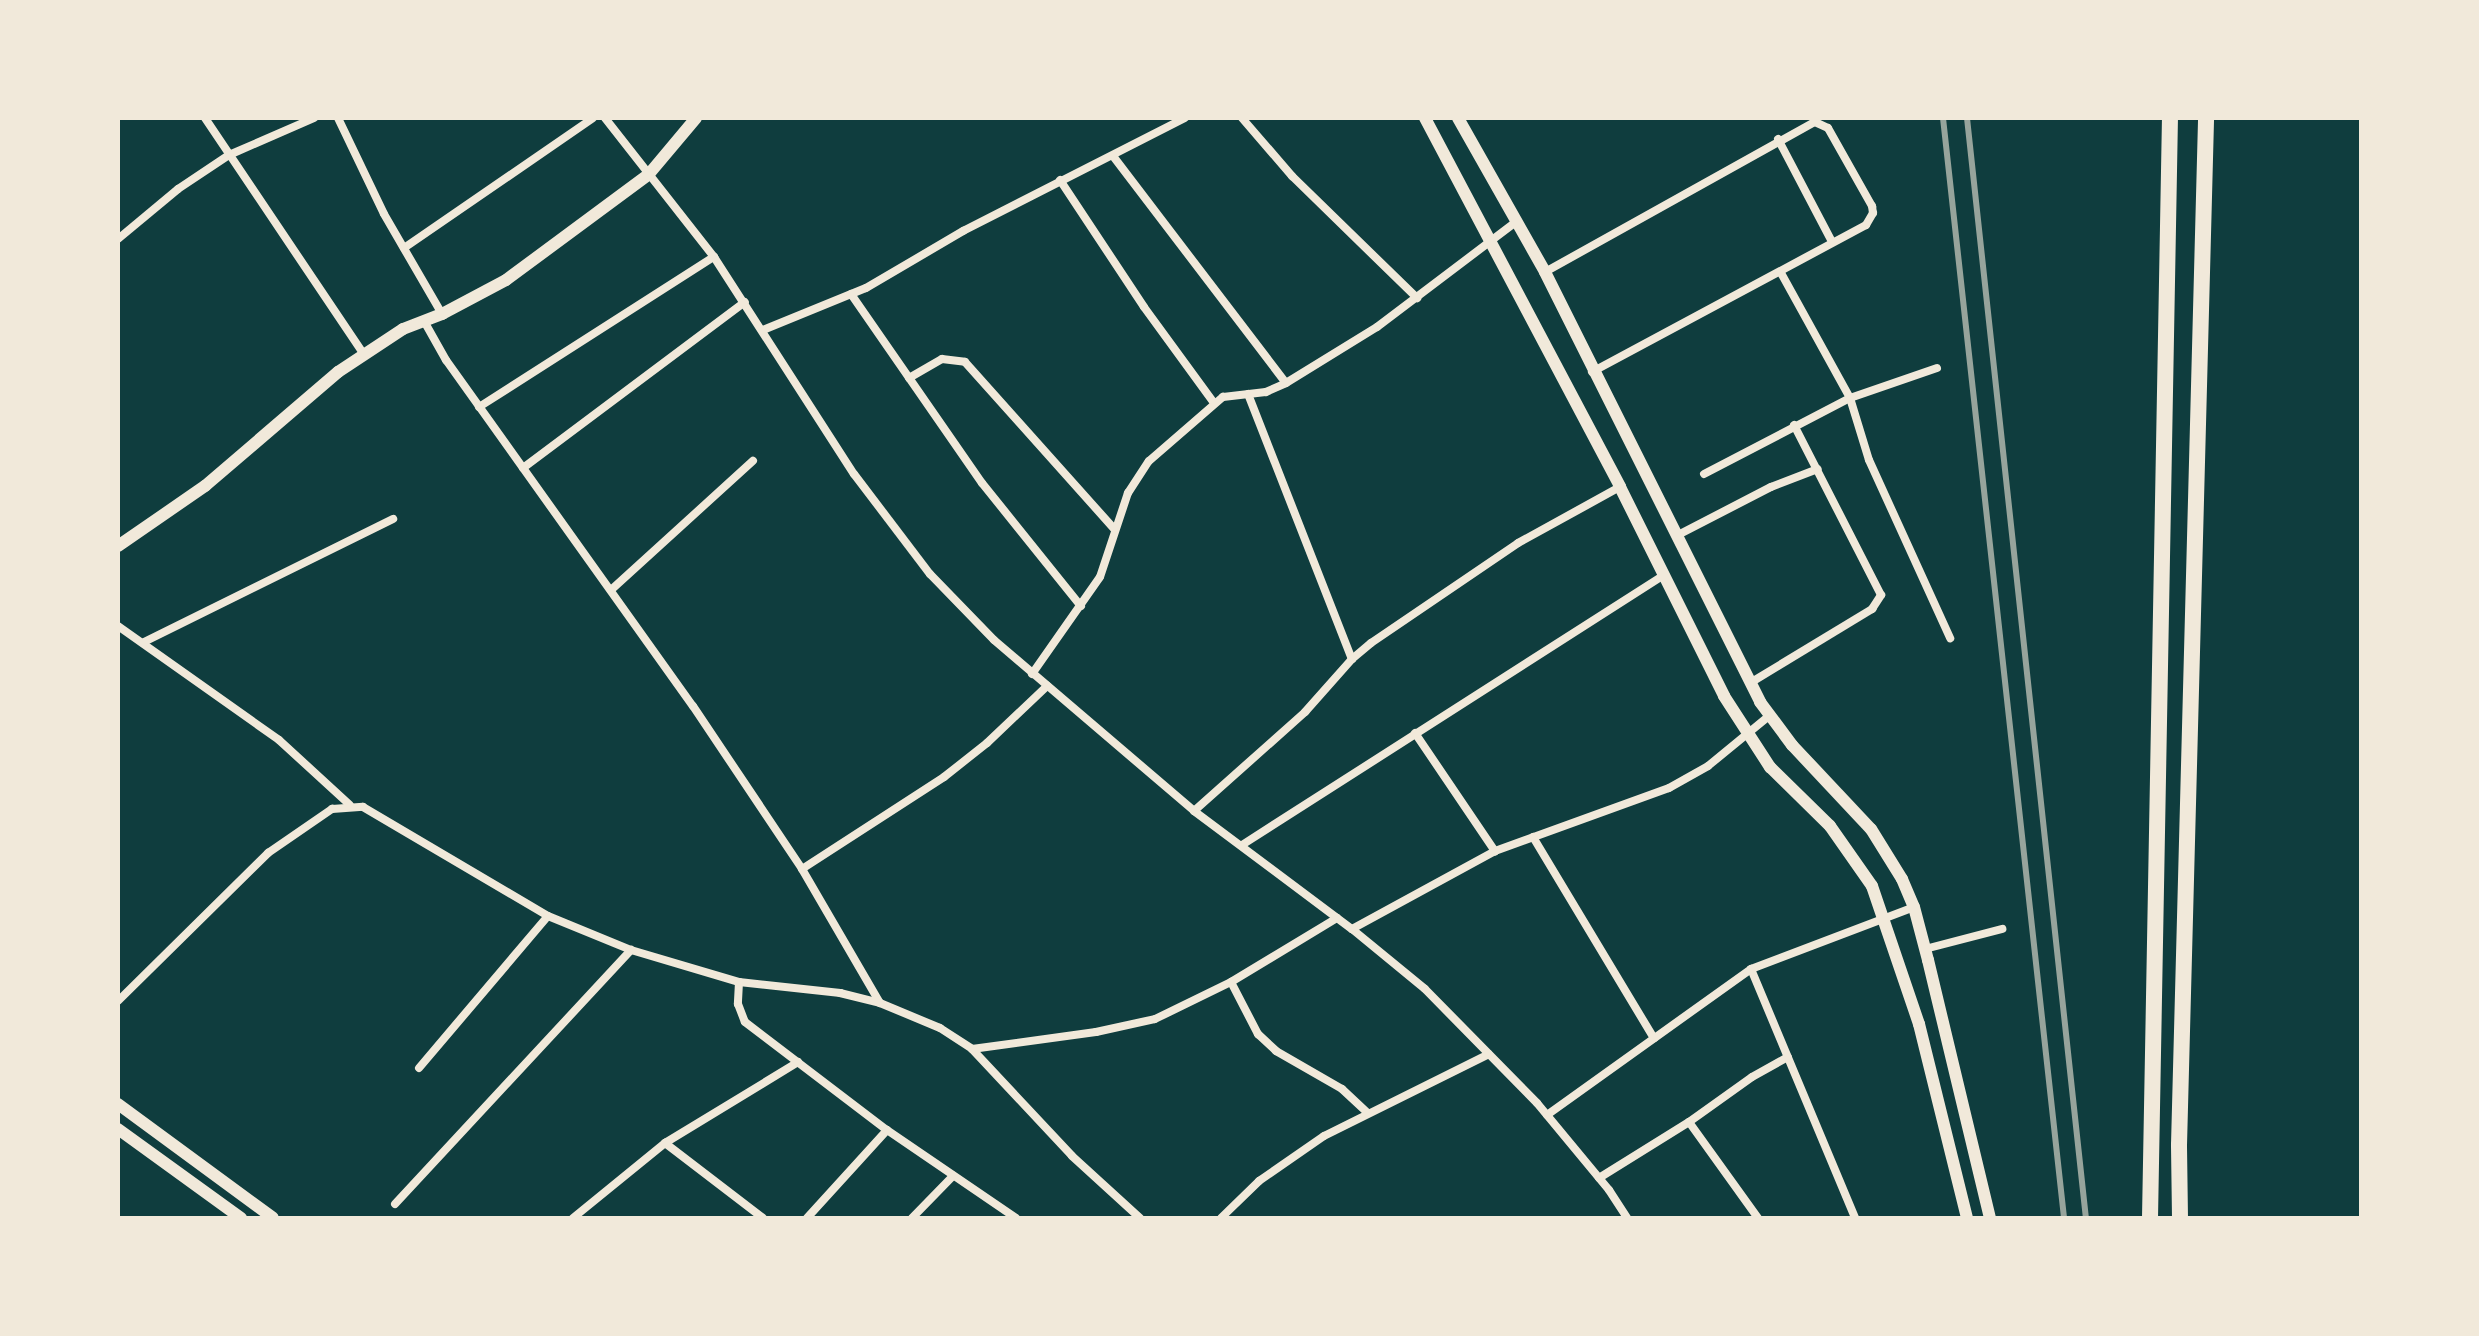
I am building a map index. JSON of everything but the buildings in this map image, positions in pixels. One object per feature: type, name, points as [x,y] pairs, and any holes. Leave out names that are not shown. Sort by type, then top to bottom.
[{"type":"highway","points":[[2150,1218],[2170,118]]},
{"type":"highway","points":[[2180,1218],[2179,1145],[2206,118]]},
{"type":"street","points":[[205,118],[364,355]]},
{"type":"street","points":[[118,239],[178,189],[229,155],[314,118]]},
{"type":"street","points":[[338,118],[404,248],[442,314]]},
{"type":"street","points":[[404,248],[593,118]]},
{"type":"street","points":[[605,118],[714,257],[854,474],[930,574],[1032,674],[1194,811],[1352,929],[1425,989],[1547,1115],[1599,1178],[1627,1218]]},
{"type":"street","points":[[118,546],[205,486],[338,372],[403,329],[442,314],[506,280],[649,174],[696,118]]},
{"type":"street","points":[[763,330],[851,294],[1060,180],[1185,118]]},
{"type":"street","points":[[1242,118],[1292,176],[1417,298]]},
{"type":"street","points":[[1425,118],[1747,734],[1770,767],[1830,826],[1872,886],[1919,1024],[1967,1218]]},
{"type":"street","points":[[1458,118],[1545,272],[1592,372],[1769,716],[1861,817],[1891,860],[1914,907],[1990,1218]]},
{"type":"street","points":[[1545,272],[1778,139],[1815,122],[1822,124],[1872,206],[1873,213],[1866,225],[1592,372]]},
{"type":"street","points":[[1778,139],[1832,242]]},
{"type":"street","points":[[1113,156],[1286,383]]},
{"type":"street","points":[[1060,180],[1144,307],[1214,403]]},
{"type":"street","points":[[1032,674],[1100,577],[1128,493],[1149,461],[1223,397],[1266,392],[1286,383],[1417,298],[1516,222]]},
{"type":"street","points":[[479,407],[714,257]]},
{"type":"street","points":[[1781,273],[1850,398],[1869,460],[1950,638]]},
{"type":"street","points":[[851,294],[982,483],[1081,606]]},
{"type":"street","points":[[523,468],[745,302]]},
{"type":"street","points":[[424,321],[446,360],[611,590],[802,869],[880,1003]]},
{"type":"street","points":[[909,378],[942,359],[965,362],[1115,530]]},
{"type":"street","points":[[1704,474],[1850,398],[1937,368]]},
{"type":"street","points":[[1248,394],[1352,659]]},
{"type":"street","points":[[1750,683],[1878,602],[1879,587],[1794,425]]},
{"type":"street","points":[[611,590],[753,461]]},
{"type":"street","points":[[1676,536],[1771,487],[1818,469]]},
{"type":"street","points":[[1194,811],[1305,712],[1352,659],[1518,543],[1620,487]]},
{"type":"street","points":[[144,642],[393,519]]},
{"type":"street","points":[[1242,845],[1664,575]]},
{"type":"street","points":[[118,626],[279,740],[350,805],[378,815],[548,916],[631,950],[739,982],[840,993],[880,1003],[940,1028],[972,1049],[1072,1156],[1140,1218]]},
{"type":"street","points":[[802,869],[944,777],[987,743],[1047,686]]},
{"type":"street","points":[[1352,929],[1495,851],[1669,788],[1708,766],[1769,716]]},
{"type":"street","points":[[1415,733],[1495,851]]},
{"type":"street","points":[[118,1001],[268,853],[332,809],[350,805]]},
{"type":"street","points":[[1533,837],[1654,1038]]},
{"type":"street","points":[[1547,1115],[1751,969],[1914,907]]},
{"type":"street","points":[[419,1068],[548,916]]},
{"type":"street","points":[[972,1049],[1096,1032],[1155,1019],[1231,982],[1337,918]]},
{"type":"street","points":[[1925,949],[2002,929]]},
{"type":"street","points":[[395,1204],[631,950]]},
{"type":"street","points":[[1751,969],[1855,1218]]},
{"type":"street","points":[[739,982],[738,1004],[745,1022],[887,1130],[1016,1218]]},
{"type":"street","points":[[1231,982],[1258,1034],[1294,1064],[1342,1089],[1368,1113]]},
{"type":"street","points":[[1221,1218],[1259,1181],[1324,1136],[1489,1054]]},
{"type":"street","points":[[1599,1178],[1788,1057]]},
{"type":"street","points":[[573,1218],[665,1143],[798,1062]]},
{"type":"street","points":[[118,1104],[273,1218]]},
{"type":"street","points":[[1689,1122],[1758,1218]]},
{"type":"street","points":[[118,1129],[241,1218]]},
{"type":"street","points":[[807,1218],[887,1130]]},
{"type":"street","points":[[665,1143],[763,1218]]},
{"type":"street","points":[[912,1218],[953,1176]]},
{"type":"railway","points":[[1943,118],[2064,1218]]},
{"type":"railway","points":[[1967,118],[2086,1218]]}]
